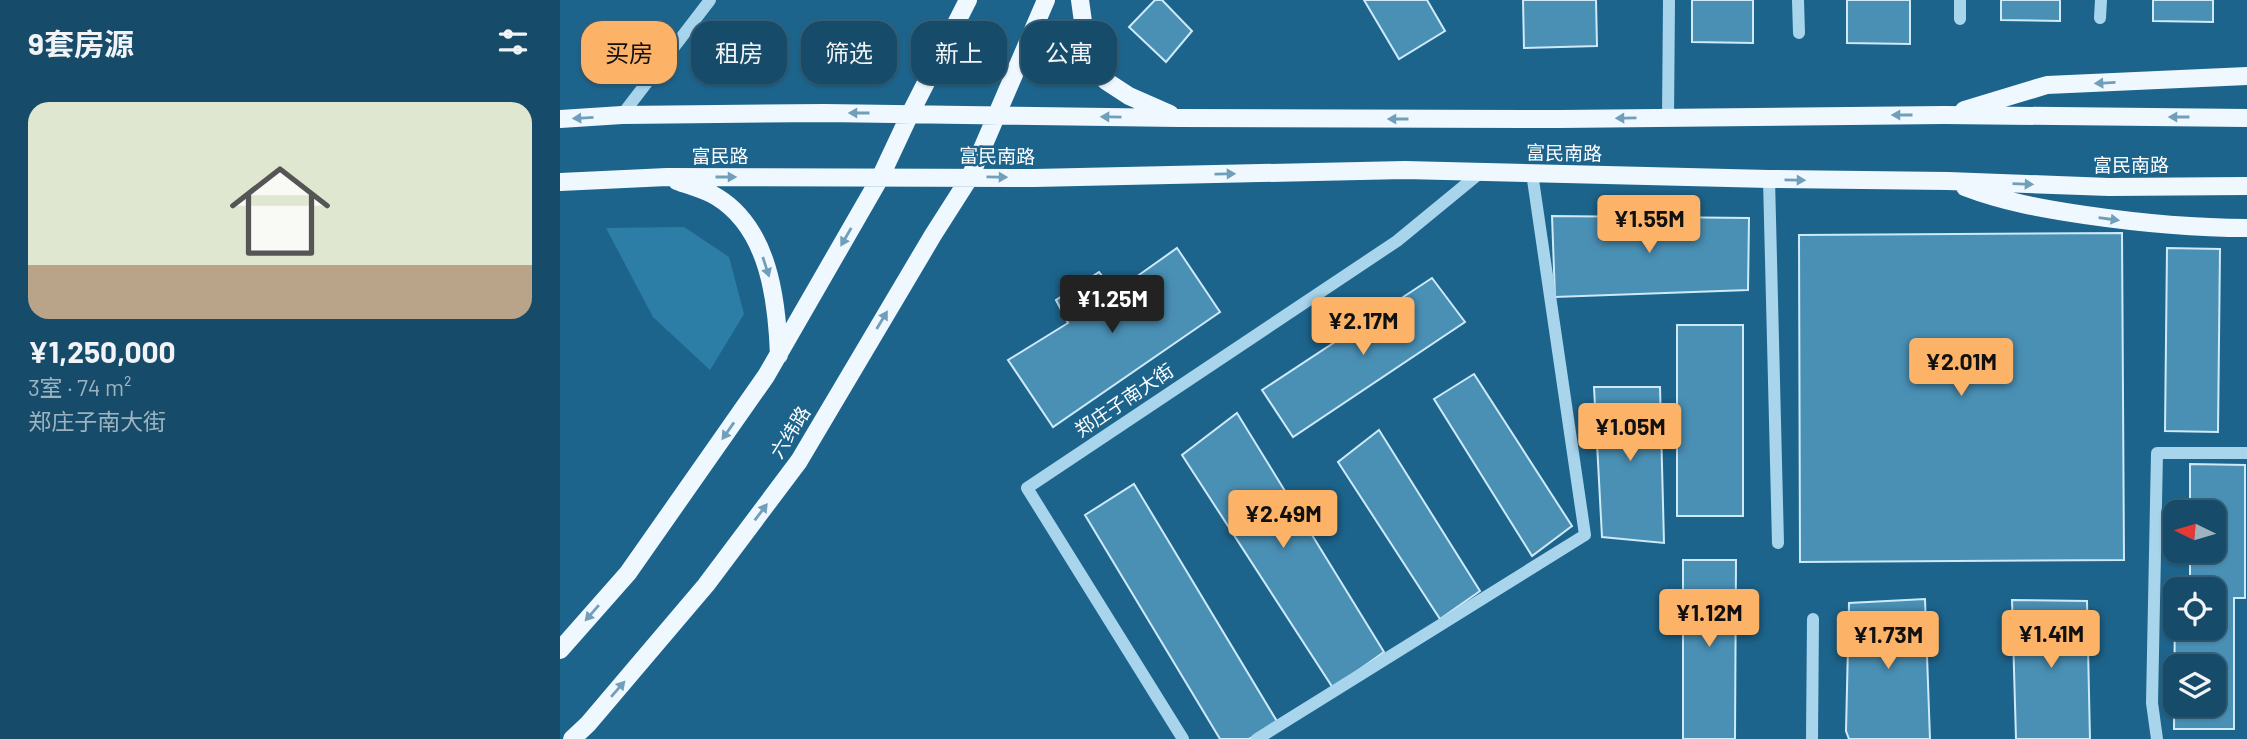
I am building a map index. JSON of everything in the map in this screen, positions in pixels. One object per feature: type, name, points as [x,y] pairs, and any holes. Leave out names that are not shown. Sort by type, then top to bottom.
[{"type":"main road","points":[[560,650],[628,573],[766,376],[880,178],[968,0]]},
{"type":"main road","points":[[997,115],[1046,0]]},
{"type":"main road","points":[[1080,0],[1087,51],[1106,81],[1129,96],[1180,118]]},
{"type":"main road","points":[[1944,115],[2047,85],[2247,76]]},
{"type":"main road","points":[[560,119],[622,116],[910,114],[1180,118]]},
{"type":"main road","name":"六纬路","points":[[572,739],[706,585],[799,461],[970,177],[997,115]]},
{"type":"main road","name":"富民南路","points":[[1180,118],[1944,115],[2247,118]]},
{"type":"main road","name":"富民南路","points":[[880,178],[1048,178],[1405,170],[1948,181],[2109,187],[2247,187]]},
{"type":"main road","points":[[667,177],[718,197],[745,222],[759,247],[771,284],[778,321],[779,355]]},
{"type":"main road","name":"富民路","points":[[560,182],[667,177],[880,178]]},
{"type":"main road","points":[[1948,181],[1994,198],[2062,212],[2138,223],[2196,228],[2247,228]]},
{"type":"street","points":[[622,116],[710,0]]},
{"type":"street","points":[[1668,118],[1669,0]]},
{"type":"street","points":[[1798,0],[1798,33]]},
{"type":"street","points":[[1960,0],[1960,19]]},
{"type":"street","points":[[2100,18],[2101,0]]},
{"type":"street","name":"郑庄子南大街","points":[[1183,739],[1027,488],[1397,241],[1481,172]]},
{"type":"street","points":[[1258,739],[1585,535],[1532,173]]},
{"type":"street","points":[[1769,179],[1777,543]]},
{"type":"street","points":[[2157,739],[2152,703],[2157,453],[2247,453]]},
{"type":"street","points":[[1812,739],[1814,619]]},
{"type":"shaded area","points":[[684,227],[729,257],[744,314],[710,370],[653,317],[606,228]]},
{"type":"building","points":[[1155,0],[1162,0],[1192,31],[1166,62],[1129,27]]},
{"type":"building","points":[[1364,0],[1427,0],[1445,31],[1399,59]]},
{"type":"building","points":[[1523,0],[1596,0],[1597,46],[1524,48]]},
{"type":"building","points":[[1692,0],[1753,0],[1753,43],[1692,42]]},
{"type":"building","points":[[1847,0],[1910,0],[1910,44],[1847,43]]},
{"type":"building","points":[[2001,0],[2060,0],[2060,21],[2001,20]]},
{"type":"building","points":[[2153,0],[2213,0],[2213,22],[2153,21]]},
{"type":"building","points":[[1552,216],[1749,218],[1748,290],[1555,297]]},
{"type":"building","points":[[2122,233],[2124,560],[1800,562],[1799,235]]},
{"type":"building","points":[[1177,248],[1220,312],[1053,427],[1008,360],[1068,323],[1056,300],[1099,272],[1115,292]]},
{"type":"building","points":[[2167,248],[2220,249],[2218,432],[2165,431]]},
{"type":"building","points":[[1432,278],[1465,322],[1293,437],[1262,390]]},
{"type":"building","points":[[1677,325],[1743,325],[1743,516],[1677,516]]},
{"type":"building","points":[[1474,374],[1572,526],[1532,556],[1434,399]]},
{"type":"building","points":[[1594,387],[1660,387],[1664,543],[1602,537]]},
{"type":"building","points":[[1237,413],[1384,652],[1333,688],[1182,455]]},
{"type":"building","points":[[1379,430],[1480,591],[1440,619],[1338,462]]},
{"type":"building","points":[[2190,464],[2245,465],[2245,598],[2234,598],[2234,729],[2174,729],[2174,717],[2226,717],[2226,654],[2175,654],[2175,640],[2226,640],[2226,577],[2190,577],[2190,564],[2226,564],[2226,500],[2190,500]]},
{"type":"building","points":[[1134,484],[1278,723],[1249,739],[1220,739],[1085,515]]},
{"type":"building","points":[[1683,560],[1736,560],[1735,739],[1683,739]]},
{"type":"building","points":[[1925,599],[1930,739],[1849,739],[1846,731],[1849,603]]},
{"type":"building","points":[[2012,600],[2087,601],[2090,739],[2016,739]]}]
